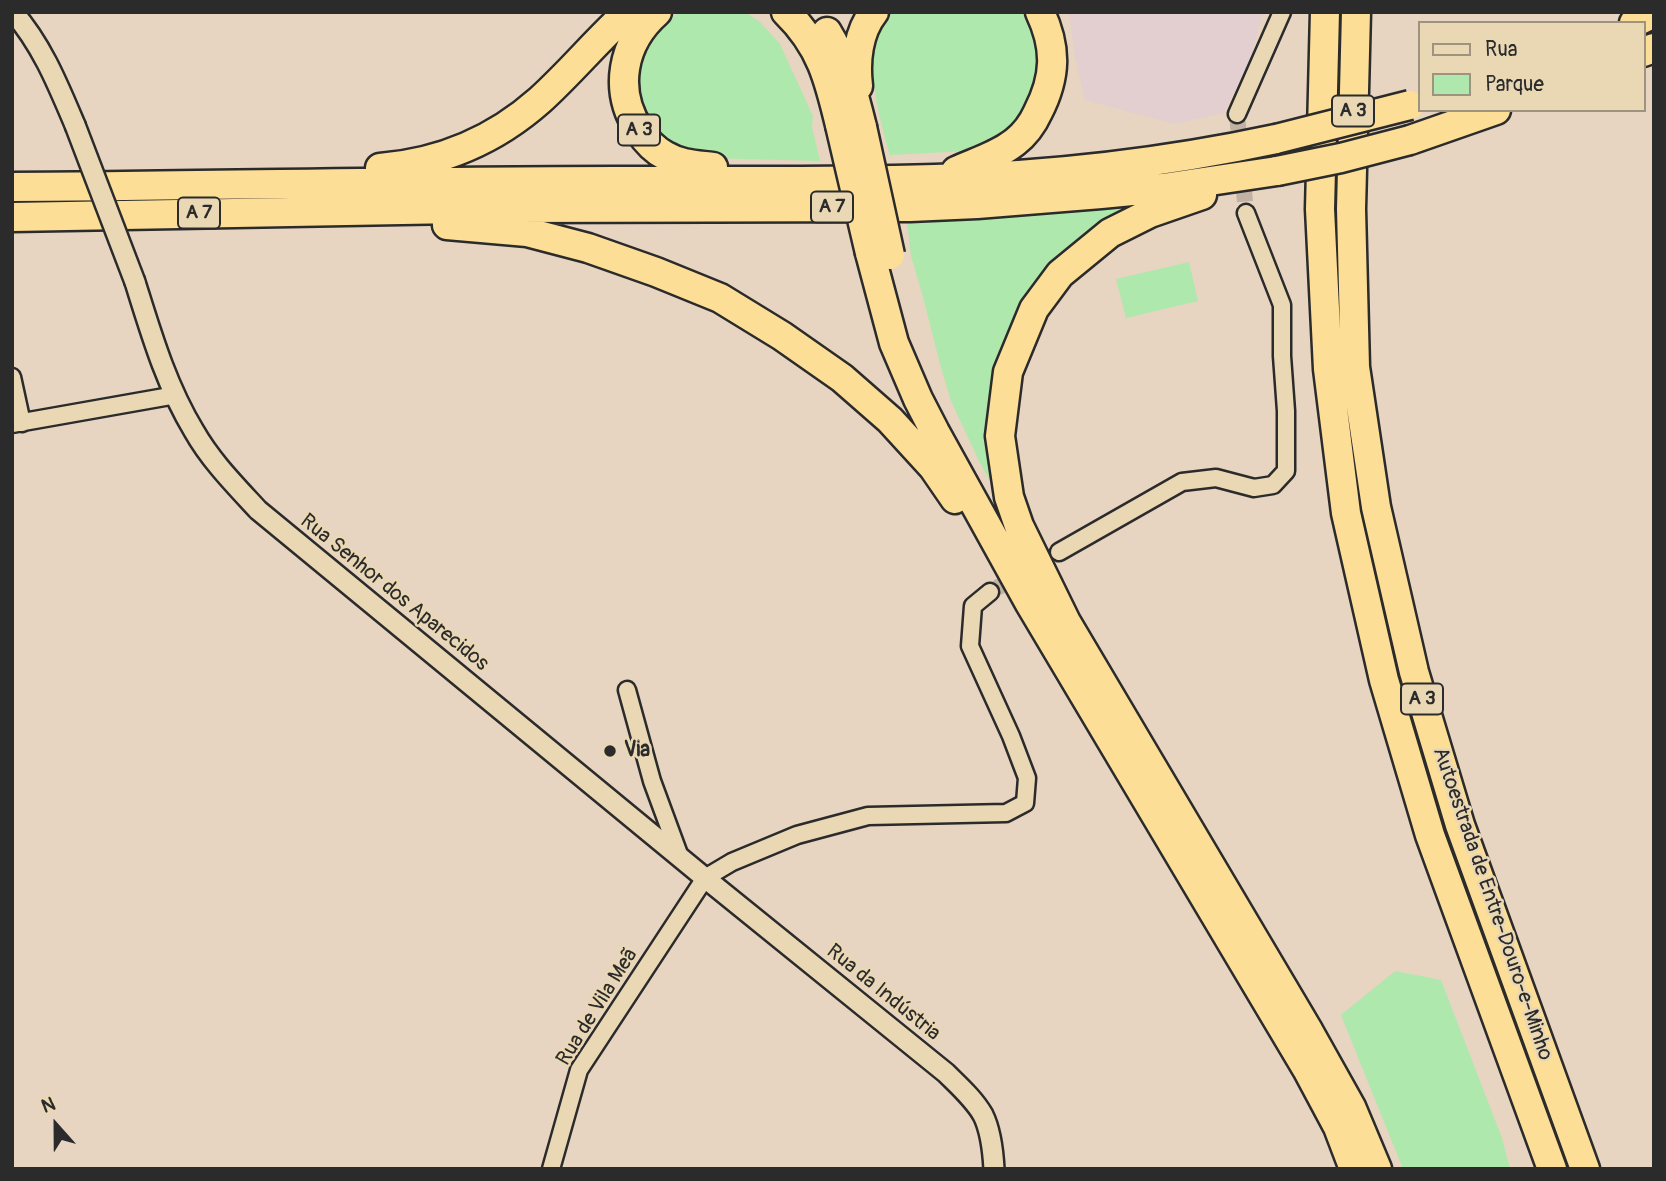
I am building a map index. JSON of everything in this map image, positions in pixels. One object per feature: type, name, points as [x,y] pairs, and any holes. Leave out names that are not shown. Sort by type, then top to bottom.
[{"type":"highway","name":"A 7","points":[[306,183],[340,172],[437,159],[482,140],[538,102],[628,12]]},
{"type":"highway","name":"A 3","points":[[657,12],[640,29],[632,43],[624,70],[625,98],[635,123],[652,146],[665,156],[681,163],[743,170],[752,181]]},
{"type":"highway","points":[[786,12],[814,46],[851,126]]},
{"type":"highway","points":[[813,12],[839,53],[850,84],[851,126],[880,254],[930,391],[1032,576],[1066,622],[1310,1032],[1351,1107],[1377,1169]]},
{"type":"highway","points":[[851,126],[859,45],[874,12]]},
{"type":"highway","points":[[937,179],[990,157],[1016,142],[1034,120],[1047,95],[1053,72],[1052,45],[1040,12]]},
{"type":"highway","name":"Autoestrada de Entre-Douro-e-Minho","points":[[1325,12],[1320,209],[1328,369],[1346,513],[1384,680],[1430,835],[1552,1169]]},
{"type":"highway","name":"Autoestrada de Entre-Douro-e-Minho","points":[[1356,12],[1351,209],[1355,367],[1376,507],[1414,672],[1460,825],[1585,1169]]},
{"type":"highway","name":"A 7","points":[[12,187],[937,179],[1072,171],[1191,156],[1276,139],[1415,104]]},
{"type":"highway","name":"A 7","points":[[12,216],[386,210],[910,207],[1051,199],[1163,188],[1277,171],[1410,140],[1490,112]]},
{"type":"highway","points":[[1066,622],[1018,526],[1009,498],[1000,436],[1008,372],[1034,309],[1060,274],[1110,233],[1150,213],[1214,191],[1258,181],[1277,171]]},
{"type":"highway","points":[[386,210],[397,220],[527,233],[588,248],[656,272],[720,299],[772,330],[842,378],[890,419],[933,467],[1029,602]]},
{"type":"highway","points":[[880,254],[881,300],[894,343],[918,398],[1029,602],[1307,1069],[1338,1128],[1354,1169]]},
{"type":"street","name":"Rua Senhor dos Aparecidos","points":[[13,12],[33,38],[75,125],[135,282],[163,368],[194,431],[222,471],[258,510],[705,877]]},
{"type":"street","points":[[1237,114],[1282,12]]},
{"type":"street","points":[[1059,552],[1182,482],[1216,478],[1254,488],[1273,485],[1286,471],[1282,305],[1245,213]]},
{"type":"street","points":[[12,377],[17,424],[176,394]]},
{"type":"street","points":[[705,877],[732,862],[797,835],[868,816],[1006,813],[1025,803],[1027,778],[970,646],[974,606],[990,592]]},
{"type":"street","points":[[627,690],[652,781],[680,857]]},
{"type":"street","name":"Rua de Vila Meã","points":[[551,1169],[579,1070],[705,877]]},
{"type":"street","name":"Rua da Indústria","points":[[705,877],[946,1073],[965,1092],[983,1115],[993,1148],[994,1169]]},
{"type":"shaded area","points":[[1069,12],[1263,12],[1250,60],[1224,113],[1175,124],[1085,100],[1075,57]]},
{"type":"green space","points":[[679,12],[745,12],[760,22],[780,44],[813,116],[812,127],[820,161],[707,158],[681,151],[663,137],[651,122],[640,100],[638,79],[643,50],[660,27]]},
{"type":"green space","points":[[889,12],[1028,12],[1042,54],[1039,83],[1012,131],[969,151],[890,155],[877,102],[873,62],[880,26]]},
{"type":"green space","points":[[1132,206],[1100,223],[1032,291],[1010,328],[992,384],[986,430],[990,465],[1000,499],[951,401],[911,256],[907,223],[1034,216]]},
{"type":"green space","points":[[1189,262],[1198,301],[1126,318],[1116,279]]},
{"type":"green space","points":[[1395,971],[1441,980],[1502,1138],[1510,1169],[1403,1169],[1341,1015]]},
{"type":"tunnel","points":[[1237,114],[1246,213]]},
{"type":"tunnel","points":[[990,592],[1059,552]]},
{"type":"place","name":"Via","points":[[610,751]]}]
